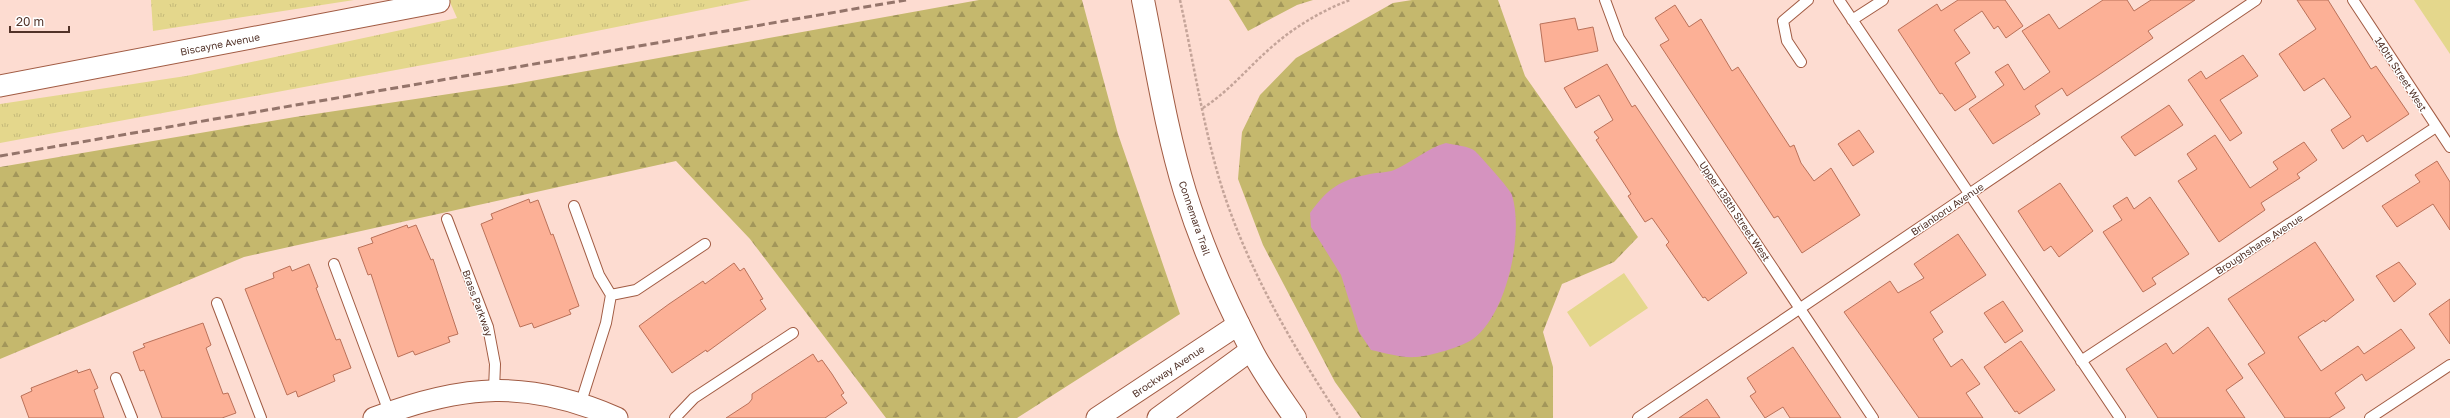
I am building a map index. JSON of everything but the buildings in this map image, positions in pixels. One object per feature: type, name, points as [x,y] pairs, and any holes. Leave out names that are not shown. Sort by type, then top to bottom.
[{"type":"street","name":"Connemara Trail","points":[[1143,0],[1168,125],[1185,192],[1217,279],[1238,324],[1251,350],[1295,418]]},
{"type":"street","name":"Biscayne Avenue","points":[[0,86],[439,2]]},
{"type":"street","name":"Brockway Avenue","points":[[1097,418],[1238,324]]},
{"type":"street","points":[[1158,418],[1251,350]]},
{"type":"street","points":[[385,416],[441,396],[494,390],[556,396],[581,402],[617,418]]},
{"type":"lane","name":"Upper 138th Street West","points":[[1605,0],[1619,38],[1873,418]]},
{"type":"lane","points":[[1801,62],[1787,41],[1783,20],[1808,0]]},
{"type":"lane","points":[[1839,0],[2120,418]]},
{"type":"lane","points":[[1852,20],[1883,0]]},
{"type":"lane","name":"Brianboru Avenue","points":[[1638,418],[2256,0]]},
{"type":"lane","name":"140th Street West","points":[[2352,0],[2450,147]]},
{"type":"lane","name":"Broughshane Avenue","points":[[2081,361],[2436,127]]},
{"type":"lane","points":[[574,206],[599,276],[610,295],[606,323],[581,402]]},
{"type":"lane","name":"Brass Parkway","points":[[447,219],[488,327],[494,358],[494,390]]},
{"type":"lane","points":[[610,295],[636,290],[705,244]]},
{"type":"lane","points":[[334,264],[385,416]]},
{"type":"lane","points":[[217,303],[261,418]]},
{"type":"lane","points":[[675,418],[694,398],[793,333]]},
{"type":"lane","points":[[2370,418],[2450,365]]},
{"type":"lane","points":[[116,378],[132,418]]},
{"type":"path","points":[[1180,0],[1219,178],[1251,263],[1286,332],[1340,418]]},
{"type":"path","points":[[1203,108],[1240,80],[1273,46],[1294,30],[1320,14],[1350,0]]},
{"type":"green space","points":[[151,0],[354,0],[153,31]]},
{"type":"green space","points":[[449,0],[751,0],[477,55],[0,143],[0,104],[186,76],[457,18]]},
{"type":"green space","points":[[979,0],[1082,0],[1118,134],[1180,314],[1017,418],[886,418],[750,239],[676,161],[244,257],[0,359],[0,167],[295,117],[509,85]]},
{"type":"green space","points":[[1229,0],[1313,0],[1297,5],[1248,31]]},
{"type":"green space","points":[[1412,0],[1498,0],[1525,76],[1638,237],[1614,262],[1562,284],[1543,332],[1553,367],[1553,418],[1361,418],[1335,382],[1263,245],[1238,179],[1242,132],[1260,95],[1296,58],[1393,3]]},
{"type":"green space","points":[[2414,0],[2450,0],[2450,54]]},
{"type":"green space","points":[[1624,273],[1648,308],[1590,347],[1567,312]]},
{"type":"shaded area","points":[[1446,143],[1475,151],[1501,180],[1512,195],[1516,230],[1510,272],[1503,293],[1495,311],[1485,327],[1468,342],[1437,353],[1416,357],[1399,356],[1371,350],[1359,332],[1341,275],[1311,227],[1310,213],[1329,191],[1343,182],[1360,176],[1394,170],[1433,148]]},
{"type":"railway","points":[[0,156],[906,0]]}]
